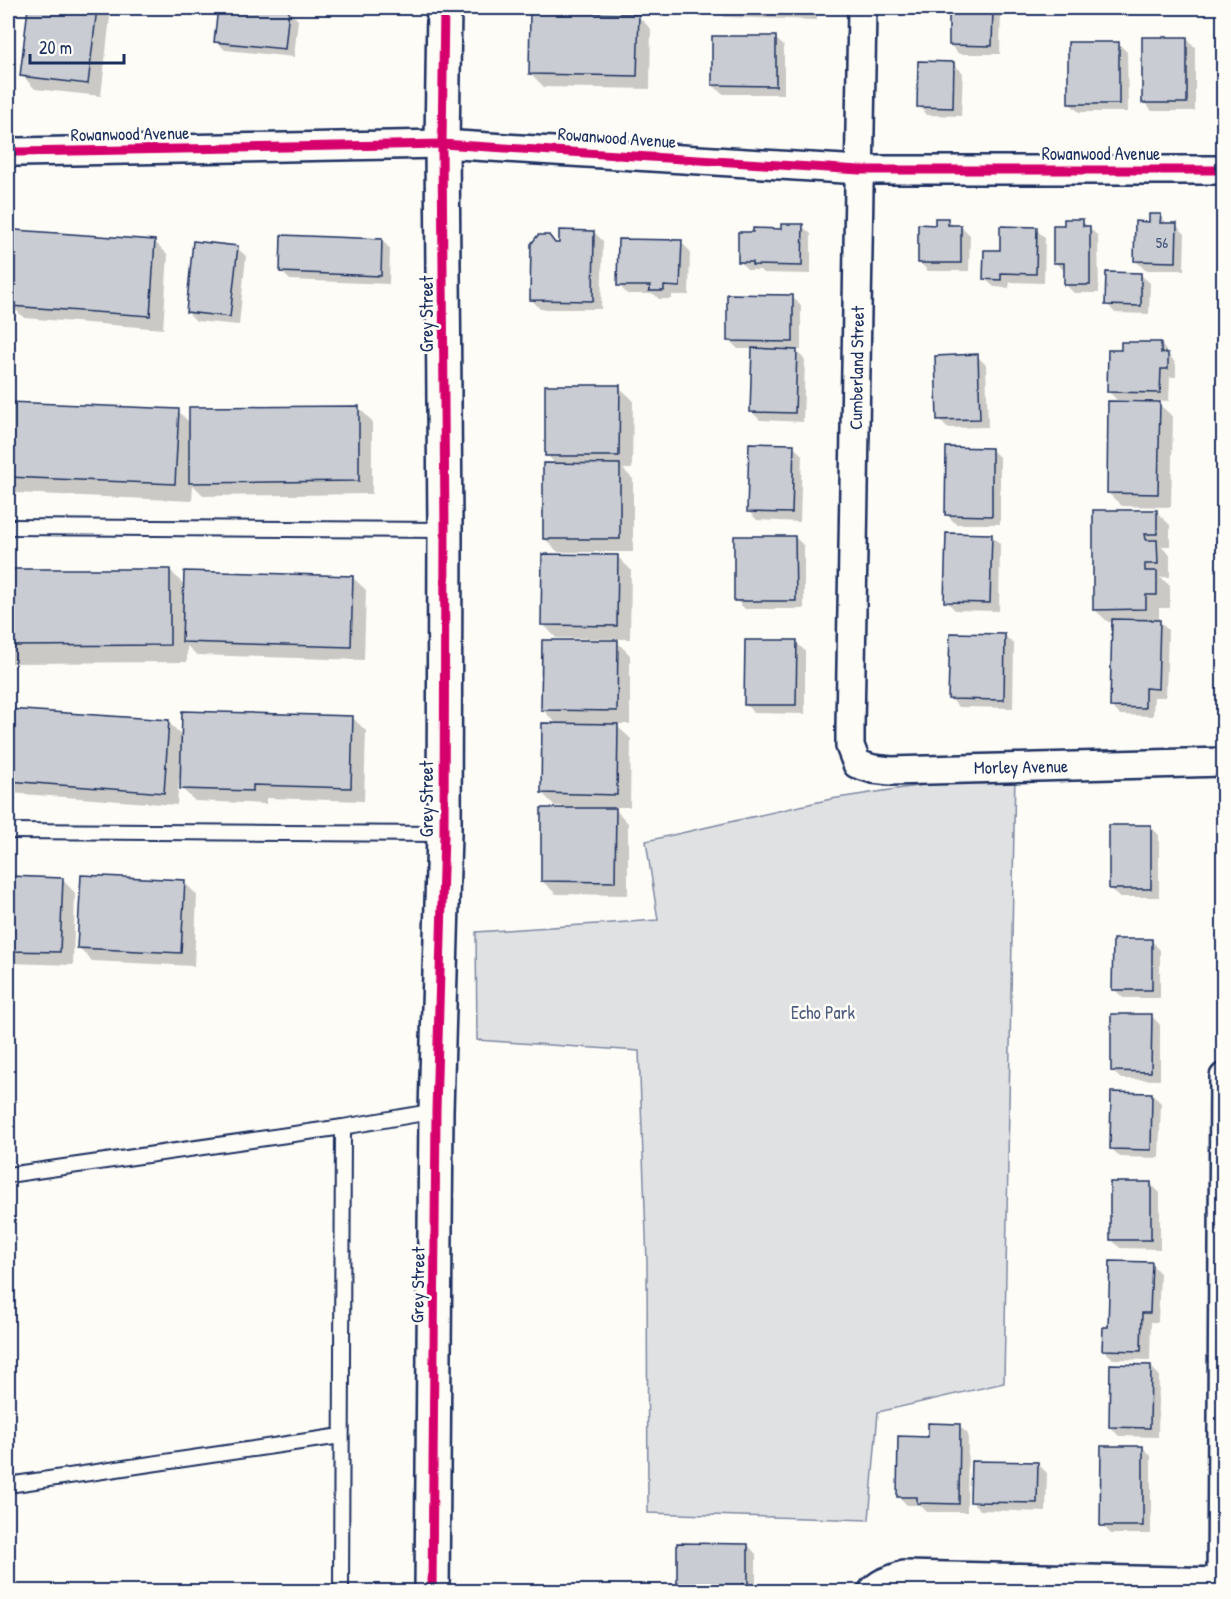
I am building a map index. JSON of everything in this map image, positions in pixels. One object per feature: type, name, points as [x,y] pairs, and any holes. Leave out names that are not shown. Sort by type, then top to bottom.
[{"type":"street","name":"Grey Street","points":[[432,1592],[436,1111],[444,834],[445,530],[442,144],[444,8]]},
{"type":"street","name":"Cumberland Street","points":[[850,728],[862,8]]},
{"type":"street","name":"Rowanwood Avenue","points":[[8,151],[442,144],[860,170],[1224,170]]},
{"type":"street","name":"Morley Avenue","points":[[850,728],[850,746],[857,764],[891,771],[1224,762]]},
{"type":"street","points":[[872,1592],[881,1584],[904,1575],[1222,1585],[1224,1077]]},
{"type":"lane","points":[[8,527],[445,530]]},
{"type":"lane","points":[[8,831],[444,834]]},
{"type":"lane","points":[[8,1175],[343,1127],[436,1111]]},
{"type":"lane","points":[[341,1592],[343,1127]]},
{"type":"lane","points":[[8,1485],[341,1436]]},
{"type":"green space","name":"Echo Park","points":[[1015,771],[1004,1383],[878,1412],[869,1520],[648,1513],[647,1261],[639,1051],[477,1040],[476,932],[658,920],[646,841],[831,799]]},
{"type":"building","points":[[28,8],[97,8],[88,84],[20,76]]},
{"type":"building","points":[[218,8],[289,9],[285,49],[214,42]]},
{"type":"building","points":[[714,8],[809,8],[808,12]]},
{"type":"building","points":[[949,8],[993,8],[992,46],[949,45]]},
{"type":"building","points":[[530,12],[639,14],[637,76],[529,74]]},
{"type":"building","points":[[712,36],[776,36],[776,86],[712,85]]},
{"type":"building","points":[[1142,37],[1187,37],[1187,103],[1142,103]]},
{"type":"building","points":[[1068,42],[1119,42],[1119,104],[1068,104]]},
{"type":"building","points":[[918,61],[954,62],[953,108],[917,107]]},
{"type":"building","points":[[1149,214],[1161,214],[1160,223],[1177,223],[1176,262],[1134,261],[1135,221],[1149,222]]},
{"type":"building","points":[[935,218],[948,218],[948,225],[961,225],[961,263],[918,263],[918,224],[935,225]]},
{"type":"building","points":[[1064,219],[1083,219],[1083,226],[1090,226],[1090,285],[1064,285],[1064,263],[1053,263],[1053,225],[1064,225]]},
{"type":"building","points":[[781,224],[803,224],[802,266],[752,265],[752,262],[738,262],[738,232],[753,232],[753,228],[781,229]]},
{"type":"building","points":[[1000,226],[1037,227],[1036,274],[1001,273],[1001,280],[983,279],[984,250],[1000,250]]},
{"type":"building","points":[[15,230],[155,240],[150,316],[10,306]]},
{"type":"building","points":[[559,230],[594,231],[593,301],[530,300],[531,244],[538,235],[549,235],[555,243],[559,243]]},
{"type":"building","points":[[281,235],[382,239],[381,276],[280,272]]},
{"type":"building","points":[[618,239],[682,240],[680,287],[664,286],[664,291],[649,291],[650,286],[617,286]]},
{"type":"building","points":[[193,241],[238,246],[230,317],[186,312]]},
{"type":"building","points":[[1106,272],[1141,273],[1141,306],[1105,305]]},
{"type":"building","points":[[727,294],[793,295],[793,342],[727,341]]},
{"type":"building","points":[[1121,342],[1161,342],[1161,353],[1168,353],[1168,369],[1161,369],[1160,393],[1107,392],[1108,350],[1121,350]]},
{"type":"building","points":[[752,348],[797,350],[795,413],[750,412]]},
{"type":"building","points":[[978,354],[980,419],[937,420],[935,356]]},
{"type":"building","points":[[545,385],[620,385],[619,456],[545,456]]},
{"type":"building","points":[[1108,401],[1160,402],[1158,494],[1107,493]]},
{"type":"building","points":[[8,402],[179,409],[175,484],[8,477]]},
{"type":"building","points":[[359,406],[359,481],[189,483],[189,407]]},
{"type":"building","points":[[749,443],[794,444],[792,513],[747,512]]},
{"type":"building","points":[[946,447],[992,448],[992,516],[945,515]]},
{"type":"building","points":[[543,463],[620,464],[620,539],[543,539]]},
{"type":"building","points":[[1093,510],[1157,510],[1157,534],[1145,534],[1146,540],[1157,540],[1158,564],[1145,564],[1145,571],[1157,571],[1157,595],[1146,595],[1146,609],[1093,610]]},
{"type":"building","points":[[946,533],[992,534],[990,603],[944,602]]},
{"type":"building","points":[[734,536],[795,536],[796,601],[734,601]]},
{"type":"building","points":[[542,554],[618,555],[617,626],[541,625]]},
{"type":"building","points":[[8,569],[170,569],[170,645],[8,646]]},
{"type":"building","points":[[184,571],[353,576],[351,647],[182,642]]},
{"type":"building","points":[[1112,619],[1160,620],[1158,689],[1145,688],[1145,708],[1110,707]]},
{"type":"building","points":[[950,633],[1005,634],[1004,700],[948,699]]},
{"type":"building","points":[[542,640],[618,640],[617,711],[541,710]]},
{"type":"building","points":[[745,640],[797,640],[796,705],[744,705]]},
{"type":"building","points":[[8,709],[169,720],[164,793],[8,781]]},
{"type":"building","points":[[182,711],[353,716],[351,788],[253,785],[253,791],[180,789]]},
{"type":"building","points":[[542,723],[618,724],[617,795],[541,793]]},
{"type":"building","points":[[541,808],[616,808],[615,882],[541,881]]},
{"type":"building","points":[[1109,825],[1151,825],[1151,889],[1109,889]]},
{"type":"building","points":[[81,875],[185,880],[181,953],[77,948]]},
{"type":"building","points":[[8,876],[63,878],[60,952],[8,951]]},
{"type":"building","points":[[1113,939],[1152,939],[1152,990],[1112,990]]},
{"type":"building","points":[[1111,1014],[1152,1014],[1151,1072],[1111,1071]]},
{"type":"building","points":[[1111,1092],[1152,1093],[1151,1150],[1110,1149]]},
{"type":"building","points":[[1110,1182],[1151,1182],[1151,1240],[1110,1240]]},
{"type":"building","points":[[1110,1261],[1152,1262],[1150,1313],[1142,1313],[1141,1351],[1102,1350],[1103,1327],[1108,1327]]},
{"type":"building","points":[[1110,1364],[1151,1365],[1150,1428],[1109,1427]]},
{"type":"building","points":[[928,1423],[960,1424],[959,1504],[917,1503],[917,1497],[897,1497],[898,1436],[928,1437]]},
{"type":"building","points":[[1101,1446],[1143,1446],[1143,1526],[1100,1526]]},
{"type":"building","points":[[971,1461],[1038,1462],[1037,1503],[970,1502]]},
{"type":"building","points":[[677,1543],[748,1544],[748,1585],[742,1584],[742,1592],[702,1592],[702,1584],[677,1584]]},
{"type":"cycle path","points":[[432,1592],[436,1111],[444,834],[445,530],[442,144],[444,8]]},
{"type":"cycle path","points":[[8,151],[442,144],[860,170],[1224,170]]}]
